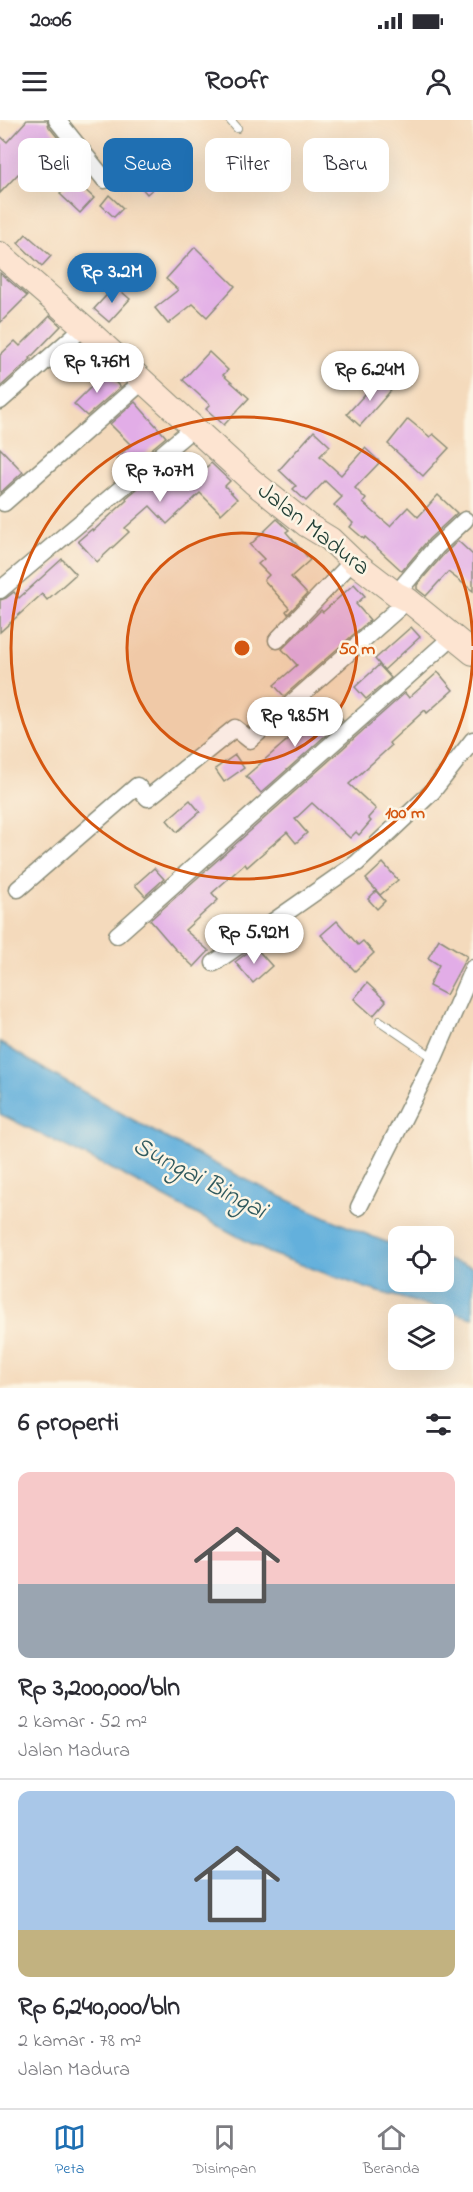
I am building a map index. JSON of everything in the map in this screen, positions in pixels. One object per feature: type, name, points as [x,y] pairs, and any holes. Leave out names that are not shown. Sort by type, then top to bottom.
[{"type":"street","points":[[57,120],[103,178]]},
{"type":"street","name":"Jalan Madura","points":[[0,254],[84,327],[253,482],[307,525],[330,539],[353,561],[473,652]]},
{"type":"street","points":[[0,401],[84,327]]},
{"type":"street","points":[[4,503],[143,381]]},
{"type":"street","points":[[0,590],[193,428]]},
{"type":"street","points":[[18,889],[137,786],[148,798],[235,728],[250,740],[402,597],[436,548],[465,519]]},
{"type":"street","points":[[277,640],[353,561]]},
{"type":"street","points":[[117,935],[452,637]]},
{"type":"street","points":[[214,963],[357,863],[432,792],[473,740]]},
{"type":"street","points":[[359,1207],[434,1058],[473,968]]},
{"type":"lane","points":[[230,120],[237,128]]},
{"type":"lane","points":[[380,1021],[434,1058]]},
{"type":"water","name":"Sungai Bingai","points":[[0,1042],[159,1135],[226,1170],[294,1203],[388,1243],[388,1292],[454,1292],[454,1262],[473,1267],[473,1318],[454,1313],[454,1304],[423,1304],[369,1289],[269,1253],[108,1167],[0,1114]]},
{"type":"building","points":[[27,120],[47,120],[49,127],[58,138],[18,138],[18,174],[0,193],[0,136],[7,142]]},
{"type":"building","points":[[62,192],[87,192],[94,198],[80,213],[60,194]]},
{"type":"building","points":[[109,195],[123,208],[114,217],[101,205]]},
{"type":"building","points":[[26,234],[51,256],[42,266],[18,243]]},
{"type":"building","points":[[195,247],[235,286],[207,317],[193,304],[168,324],[155,308],[178,290],[166,279]]},
{"type":"building","points":[[0,273],[27,296],[0,323]]},
{"type":"building","points":[[115,286],[130,299],[109,322],[94,309]]},
{"type":"building","points":[[50,316],[61,326],[31,359],[0,387],[0,355],[15,341],[20,346]]},
{"type":"building","points":[[209,352],[228,370],[223,375],[249,398],[224,425],[206,409],[210,405],[183,380]]},
{"type":"building","points":[[106,372],[120,387],[87,416],[74,404]]},
{"type":"building","points":[[385,377],[394,387],[360,426],[347,414]]},
{"type":"building","points":[[135,402],[166,437],[126,470],[116,459],[131,445],[110,424]]},
{"type":"building","points":[[408,419],[430,437],[433,434],[449,448],[423,476],[388,444]]},
{"type":"building","points":[[314,431],[330,446],[320,456],[341,475],[365,448],[380,462],[355,488],[366,499],[363,503],[390,526],[408,507],[418,517],[438,495],[457,513],[429,539],[402,571],[365,537],[364,539],[350,527],[353,523],[334,505],[342,497],[325,481],[306,501],[293,489],[296,486],[279,470]]},
{"type":"building","points":[[0,448],[23,472],[0,493]]},
{"type":"building","points":[[174,458],[193,480],[211,463],[230,481],[225,486],[237,499],[221,514],[200,493],[167,524],[150,506],[125,528],[129,532],[97,562],[78,541],[92,529],[93,531],[127,500],[126,498]]},
{"type":"building","points":[[277,519],[289,530],[286,532],[310,560],[291,577],[307,594],[288,614],[286,611],[289,608],[264,580],[269,575],[258,564],[264,559],[250,545]]},
{"type":"building","points":[[458,541],[473,555],[473,591],[448,572],[426,596],[417,589],[417,585]]},
{"type":"building","points":[[62,559],[76,574],[47,600],[42,594],[0,632],[0,600],[14,592],[19,598]]},
{"type":"building","points":[[354,584],[365,596],[356,604],[370,620],[284,696],[274,685],[297,665],[282,649],[321,610],[323,612]]},
{"type":"building","points":[[411,627],[420,637],[384,670],[375,659]]},
{"type":"building","points":[[379,665],[391,678],[366,699],[355,687]]},
{"type":"building","points":[[438,672],[453,690],[427,713],[425,710],[389,743],[391,746],[349,784],[376,809],[368,818],[371,821],[359,835],[356,832],[350,838],[312,803],[295,819],[307,833],[296,843],[287,832],[247,867],[245,864],[212,893],[218,900],[185,930],[209,951],[194,967],[150,920],[405,693],[409,698]]},
{"type":"building","points":[[330,703],[343,720],[261,793],[246,776]]},
{"type":"building","points":[[235,755],[244,768],[224,782],[215,769]]},
{"type":"building","points":[[190,800],[200,812],[177,832],[167,820]]},
{"type":"building","points":[[383,863],[398,880],[380,895],[366,879]]},
{"type":"building","points":[[154,868],[164,879],[145,896],[135,885]]},
{"type":"building","points":[[376,891],[385,901],[377,909],[368,899]]},
{"type":"building","points":[[337,921],[358,945],[363,941],[374,953],[355,971],[321,935]]},
{"type":"building","points":[[439,939],[467,956],[446,995],[429,986],[439,965],[428,958]]},
{"type":"building","points":[[255,947],[272,966],[253,983],[235,962]]},
{"type":"building","points":[[367,983],[386,1001],[373,1016],[354,999]]}]
